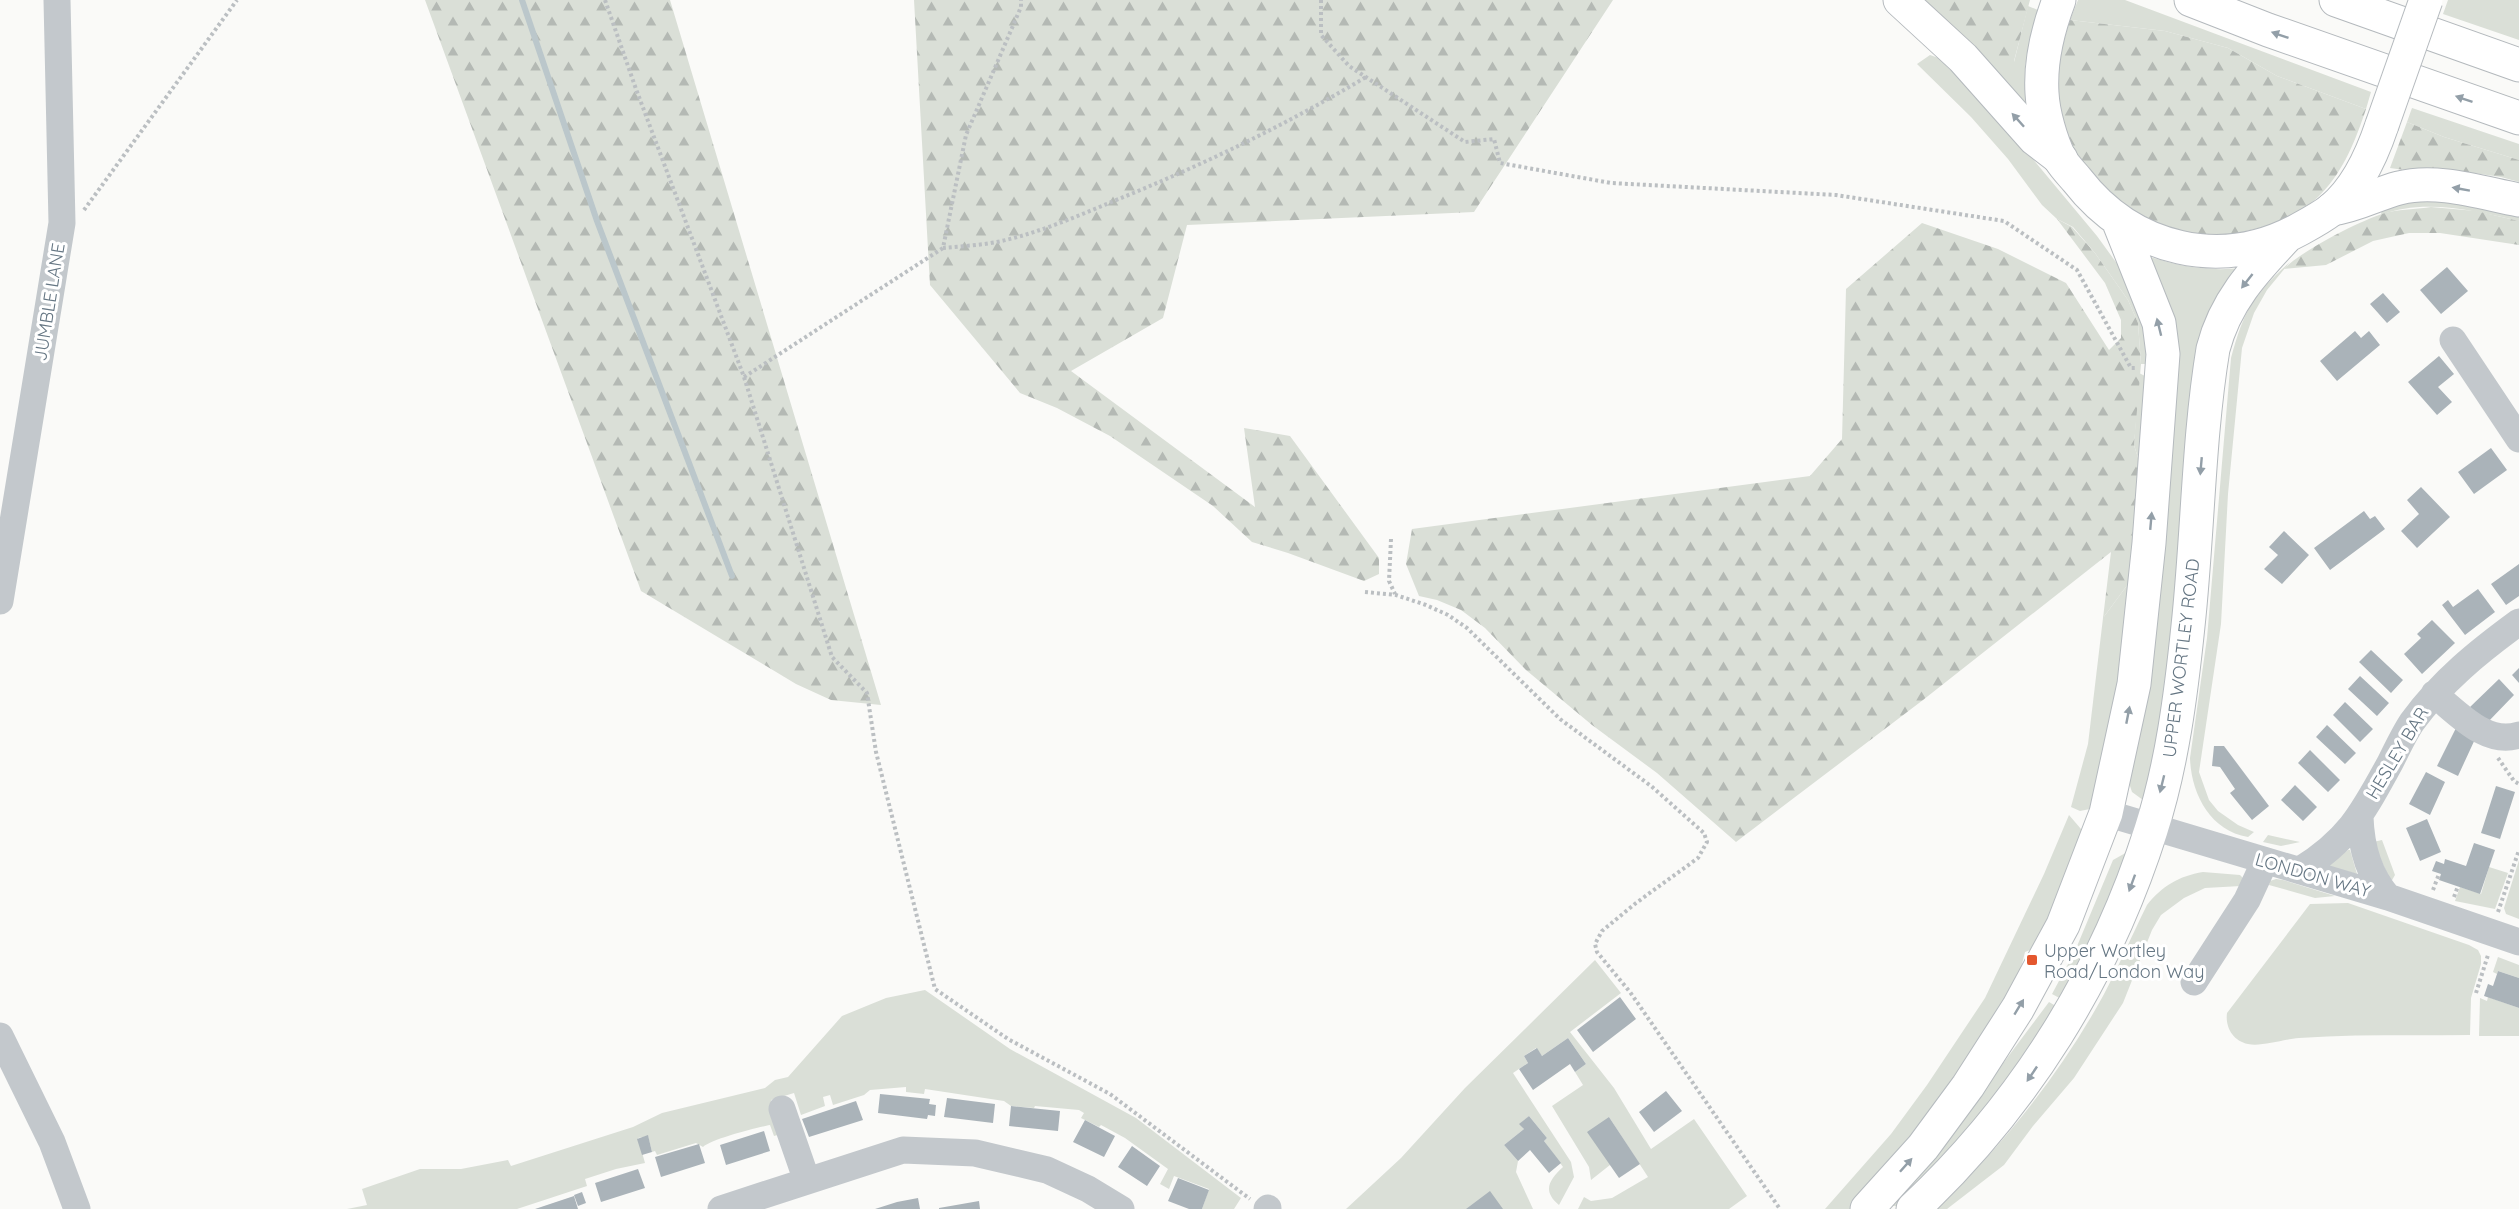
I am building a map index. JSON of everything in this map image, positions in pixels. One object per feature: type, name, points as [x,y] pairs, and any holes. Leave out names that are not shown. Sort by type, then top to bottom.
[{"type":"main road","points":[[1900,0],[1963,58],[2035,139],[2061,159],[2088,194],[2118,220],[2148,237],[2172,246],[2213,253],[2250,249],[2286,237],[2332,209],[2355,182],[2374,149],[2426,0]]},
{"type":"main road","points":[[2190,0],[2268,30],[2519,118]]},
{"type":"main road","points":[[2336,0],[2519,65]]},
{"type":"main road","points":[[2054,14],[2043,64],[2042,95],[2061,159]]},
{"type":"main road","points":[[2332,209],[2351,206],[2400,188],[2427,186],[2454,188],[2519,200]]},
{"type":"main road","points":[[1867,1209],[1929,1138],[1968,1086],[2018,1008],[2063,925],[2106,813],[2134,684],[2149,543],[2163,369],[2159,323],[2118,220]]},
{"type":"main road","name":"UPPER WORTLEY ROAD","points":[[1913,1209],[1942,1182],[1990,1130],[2028,1079],[2061,1027],[2105,948],[2131,887],[2152,828],[2170,754],[2183,671],[2212,349],[2218,327],[2227,308],[2259,266],[2286,237]]},
{"type":"street","name":"JUMBLE LANE","points":[[0,602],[62,223],[57,0]]},
{"type":"street","points":[[2453,340],[2519,439]]},
{"type":"street","name":"HESLEY BAR","points":[[2300,870],[2338,843],[2360,817],[2411,725],[2434,694],[2474,654],[2519,622]]},
{"type":"street","points":[[2434,694],[2486,733],[2504,739],[2519,735]]},
{"type":"street","name":"LONDON WAY","points":[[2106,813],[2504,930]]},
{"type":"street","name":"HESLEY BAR","points":[[2360,817],[2366,859],[2372,877],[2388,897]]},
{"type":"street","points":[[2194,982],[2247,900],[2265,861]]},
{"type":"street","points":[[0,1036],[52,1142],[77,1209]]},
{"type":"street","points":[[782,1109],[807,1181]]},
{"type":"street","points":[[721,1209],[903,1150],[975,1153],[1047,1170],[1088,1189],[1121,1209]]},
{"type":"path","points":[[62,223],[77,220],[237,0]]},
{"type":"path","points":[[605,0],[744,377],[832,657],[867,693],[876,752],[934,989],[1008,1039],[1110,1094],[1263,1206]]},
{"type":"path","points":[[943,248],[966,135],[1022,7],[1022,0]]},
{"type":"path","points":[[1321,0],[1321,35],[1349,66],[1465,142],[1494,139],[1500,163],[1611,183],[1836,195],[2004,220],[2078,270],[2131,368],[2163,369]]},
{"type":"path","points":[[744,377],[943,248],[1005,240],[1055,225],[1198,166],[1300,116],[1366,77]]},
{"type":"path","points":[[1391,539],[1389,581],[1396,595]]},
{"type":"path","points":[[1365,592],[1396,595],[1448,615],[1467,628],[1560,719],[1651,786],[1704,833],[1707,843],[1698,858],[1602,931],[1595,944],[1597,952],[1630,992],[1780,1209]]},
{"type":"path","points":[[2476,993],[2504,930],[2519,850]]},
{"type":"green space","points":[[425,0],[670,0],[881,705],[831,700],[796,684],[641,591]]},
{"type":"green space","points":[[914,0],[1613,0],[1474,212],[1187,225],[1163,318],[1071,371],[1255,507],[1244,428],[1290,436],[1379,558],[1379,574],[1364,581],[1252,542],[1213,506],[1110,436],[1057,408],[1020,393],[930,285]]},
{"type":"green space","points":[[1918,0],[2030,0],[2014,61],[2014,81],[1950,30]]},
{"type":"green space","points":[[2078,0],[2125,0],[2371,92],[2366,109],[2277,76],[2228,48],[2165,31],[2070,20]]},
{"type":"green space","points":[[2448,0],[2519,0],[2519,40],[2443,14]]},
{"type":"green space","points":[[2028,6],[2038,10],[2025,66],[2026,106],[1950,30],[2014,80],[2014,62]]},
{"type":"green space","points":[[2070,20],[2165,31],[2228,48],[2277,76],[2366,109],[2353,143],[2337,174],[2316,199],[2293,215],[2268,225],[2224,235],[2192,233],[2165,226],[2118,199],[2098,181],[2081,159],[2068,135],[2058,98],[2058,75]]},
{"type":"green space","points":[[1930,55],[1953,63],[2097,236],[2131,283],[2152,342],[2146,364],[2141,364],[2138,323],[2128,300],[2095,253],[2073,227],[2057,219],[2042,205],[2008,159],[1971,117],[1917,64]]},
{"type":"green space","points":[[2412,108],[2519,144],[2519,160],[2444,137],[2407,122]]},
{"type":"green space","points":[[2407,122],[2444,137],[2519,160],[2519,182],[2501,177],[2439,168],[2411,171],[2390,168]]},
{"type":"green space","points":[[2431,199],[2519,210],[2519,221],[2468,210],[2432,207],[2415,207],[2381,215],[2382,206]]},
{"type":"green space","points":[[2431,207],[2476,211],[2519,221],[2519,245],[2440,233],[2409,233],[2373,241],[2326,265],[2284,269],[2318,245],[2379,215]]},
{"type":"green space","points":[[2057,219],[2072,227],[2095,253],[2128,300],[2138,323],[2141,364],[2134,445],[2143,474],[2134,576],[2103,618],[2111,552],[1923,700],[1736,842],[1657,773],[1592,725],[1526,670],[1485,628],[1461,610],[1437,600],[1419,596],[1406,564],[1412,529],[1810,476],[1842,439],[1846,289],[1922,223],[1998,249],[2066,283],[2109,350],[2121,338],[2121,320],[2105,283]]},
{"type":"green space","points":[[2141,254],[2190,267],[2241,268],[2160,749],[2143,800],[2132,792],[2129,783],[2166,483]]},
{"type":"green space","points":[[2290,262],[2267,290],[2254,313],[2242,348],[2228,494],[2221,624],[2199,772],[2209,800],[2218,811],[2238,825],[2254,832],[2248,837],[2223,827],[2213,819],[2199,797],[2194,784],[2190,758],[2207,638],[2231,358],[2240,327],[2251,304],[2267,284]]},
{"type":"green space","points":[[2139,373],[2147,377],[2143,474],[2134,445]]},
{"type":"green space","points":[[2134,576],[2125,654],[2090,809],[2080,811],[2071,807],[2088,744],[2103,618]]},
{"type":"green space","points":[[2069,815],[2081,829],[2083,839],[2037,953],[2030,950],[2025,952],[2021,968],[1975,1056],[1855,1209],[1825,1209],[1891,1134],[1985,998],[2044,874]]},
{"type":"green space","points":[[2268,835],[2300,842],[2281,846],[2263,842]]},
{"type":"green space","points":[[2382,840],[2395,875],[2391,882],[2373,842]]},
{"type":"green space","points":[[2350,850],[2357,874],[2327,866]]},
{"type":"green space","points":[[2129,851],[2065,1001],[2052,994],[2075,951],[2113,860]]},
{"type":"green space","points":[[2519,860],[2519,919],[2506,914],[2504,908]]},
{"type":"green space","points":[[2489,867],[2508,873],[2495,909],[2455,901],[2460,887],[2481,894]]},
{"type":"green space","points":[[2203,872],[2240,875],[2244,879],[2241,886],[2205,888],[2184,898],[2161,915],[2152,930],[2123,1003],[2074,1078],[2033,1126],[2004,1165],[1947,1209],[1937,1209],[2028,1109],[2068,1054],[2103,996],[2147,905],[2159,892],[2172,883],[2186,876]]},
{"type":"green space","points":[[2276,879],[2335,896],[2315,898],[2269,885],[2270,881]]},
{"type":"green space","points":[[2348,903],[2478,950],[2481,964],[2471,998],[2470,1035],[2320,1037],[2253,1045],[2234,1037],[2227,1023],[2227,1013],[2310,904]]},
{"type":"green space","points":[[2498,957],[2519,965],[2519,978],[2498,971],[2497,974],[2493,972]]},
{"type":"green space","points":[[1595,960],[1621,993],[1570,1032],[1614,1088],[1651,1149],[1694,1119],[1747,1196],[1729,1209],[1578,1209],[1584,1197],[1591,1201],[1612,1198],[1648,1177],[1609,1117],[1610,1165],[1591,1180],[1589,1167],[1552,1106],[1583,1085],[1575,1072],[1586,1064],[1568,1038],[1542,1056],[1536,1048],[1524,1056],[1528,1063],[1513,1073],[1571,1162],[1574,1177],[1559,1205],[1550,1195],[1549,1186],[1554,1176],[1563,1167],[1544,1141],[1547,1138],[1529,1116],[1520,1124],[1524,1129],[1504,1145],[1518,1161],[1516,1172],[1533,1209],[1346,1209],[1401,1158],[1465,1088]]},
{"type":"green space","points":[[925,990],[1010,1049],[1136,1118],[1241,1198],[1234,1209],[1202,1209],[1209,1189],[1174,1176],[1169,1189],[1160,1184],[1168,1169],[1125,1138],[1101,1125],[1099,1127],[1081,1118],[1084,1113],[1079,1110],[1011,1106],[1004,1101],[925,1089],[924,1094],[906,1092],[906,1087],[870,1090],[864,1095],[833,1105],[830,1095],[823,1097],[825,1106],[801,1115],[794,1093],[771,1100],[781,1134],[774,1136],[770,1125],[724,1137],[703,1147],[696,1143],[657,1155],[655,1151],[652,1152],[648,1136],[638,1138],[645,1163],[585,1179],[587,1186],[517,1209],[347,1209],[367,1205],[362,1189],[420,1169],[461,1169],[508,1160],[511,1166],[633,1127],[662,1113],[765,1088],[775,1080],[788,1077],[842,1016],[886,998]]},
{"type":"green space","points":[[2488,997],[2519,1008],[2519,1036],[2479,1036],[2480,998],[2487,1001]]},
{"type":"green space","points":[[2049,1002],[2061,1009],[2005,1087],[1964,1137],[1920,1184],[1897,1206],[1891,1206],[2001,1066]]},
{"type":"building","points":[[2447,267],[2468,291],[2441,314],[2420,290]]},
{"type":"building","points":[[2383,293],[2400,312],[2387,323],[2370,304]]},
{"type":"building","points":[[2355,331],[2361,338],[2369,331],[2380,345],[2337,381],[2320,361]]},
{"type":"building","points":[[2439,356],[2454,374],[2438,387],[2452,402],[2437,415],[2408,382]]},
{"type":"building","points":[[2491,448],[2507,470],[2474,494],[2458,472]]},
{"type":"building","points":[[2421,487],[2450,517],[2417,548],[2401,531],[2419,514],[2407,500]]},
{"type":"building","points":[[2364,511],[2370,519],[2375,516],[2385,529],[2330,570],[2314,548]]},
{"type":"building","points":[[2284,531],[2309,555],[2282,584],[2264,569],[2278,555],[2269,547]]},
{"type":"building","points":[[2519,564],[2519,596],[2506,605],[2491,584]]},
{"type":"building","points":[[2478,589],[2495,612],[2465,635],[2442,605],[2448,600],[2453,607]]},
{"type":"building","points":[[2432,620],[2455,643],[2422,674],[2404,654],[2421,638],[2417,634]]},
{"type":"building","points":[[2371,650],[2403,680],[2391,693],[2359,662]]},
{"type":"building","points":[[2519,668],[2519,683],[2512,675]]},
{"type":"building","points":[[2360,676],[2389,703],[2377,716],[2348,689]]},
{"type":"building","points":[[2499,679],[2514,695],[2486,724],[2470,707]]},
{"type":"building","points":[[2345,702],[2373,729],[2360,742],[2333,715]]},
{"type":"building","points":[[2327,725],[2356,753],[2345,764],[2316,737]]},
{"type":"building","points":[[2456,728],[2476,737],[2458,776],[2437,766]]},
{"type":"building","points":[[2214,746],[2224,746],[2269,806],[2252,820],[2230,793],[2235,789],[2220,767],[2212,766]]},
{"type":"building","points":[[2310,750],[2340,780],[2328,792],[2298,763]]},
{"type":"building","points":[[2426,772],[2445,782],[2430,815],[2409,804]]},
{"type":"building","points":[[2295,785],[2317,807],[2303,821],[2281,800]]},
{"type":"building","points":[[2496,786],[2515,792],[2500,839],[2481,833]]},
{"type":"building","points":[[2427,819],[2441,852],[2420,861],[2406,828]]},
{"type":"building","points":[[2474,843],[2495,850],[2480,894],[2439,880],[2441,874],[2432,871],[2436,861],[2444,864],[2445,859],[2466,866]]},
{"type":"building","points":[[2498,971],[2519,978],[2519,1008],[2484,996],[2488,984],[2493,986]]},
{"type":"building","points":[[1620,997],[1636,1019],[1593,1052],[1577,1030]]},
{"type":"building","points":[[1568,1038],[1586,1064],[1575,1072],[1570,1064],[1533,1090],[1519,1069],[1528,1063],[1524,1056],[1537,1048],[1542,1056]]},
{"type":"building","points":[[1666,1091],[1682,1111],[1654,1132],[1639,1112]]},
{"type":"building","points":[[880,1094],[930,1099],[929,1104],[936,1105],[935,1116],[928,1115],[927,1119],[878,1113]]},
{"type":"building","points":[[947,1098],[995,1104],[993,1123],[944,1117]]},
{"type":"building","points":[[856,1101],[863,1120],[809,1137],[802,1119]]},
{"type":"building","points":[[1011,1106],[1060,1111],[1058,1131],[1009,1126]]},
{"type":"building","points":[[1529,1116],[1547,1138],[1544,1141],[1561,1163],[1549,1173],[1530,1150],[1518,1161],[1504,1145],[1524,1129],[1519,1124]]},
{"type":"building","points":[[1609,1117],[1640,1164],[1619,1178],[1587,1132]]},
{"type":"building","points":[[1085,1120],[1115,1136],[1104,1157],[1073,1142]]},
{"type":"building","points":[[764,1131],[770,1151],[726,1165],[720,1145]]},
{"type":"building","points":[[648,1135],[652,1152],[642,1155],[637,1139]]},
{"type":"building","points":[[699,1144],[705,1163],[661,1177],[655,1157]]},
{"type":"building","points":[[1132,1146],[1160,1166],[1147,1186],[1118,1167]]},
{"type":"building","points":[[638,1169],[645,1188],[601,1202],[595,1183]]},
{"type":"building","points":[[1178,1178],[1209,1190],[1202,1209],[1189,1209],[1168,1201]]},
{"type":"building","points":[[1490,1191],[1503,1209],[1466,1209]]},
{"type":"building","points":[[582,1192],[586,1203],[578,1206],[574,1195]]},
{"type":"building","points":[[574,1196],[578,1209],[535,1209]]},
{"type":"building","points":[[918,1198],[920,1209],[875,1209],[897,1202]]},
{"type":"building","points":[[979,1201],[980,1209],[939,1209],[939,1208]]},
{"type":"waterway","points":[[522,0],[597,221],[732,576]]},
{"type":"place","name":"Upper Wortley Road/London Way","points":[[2032,960]]}]
